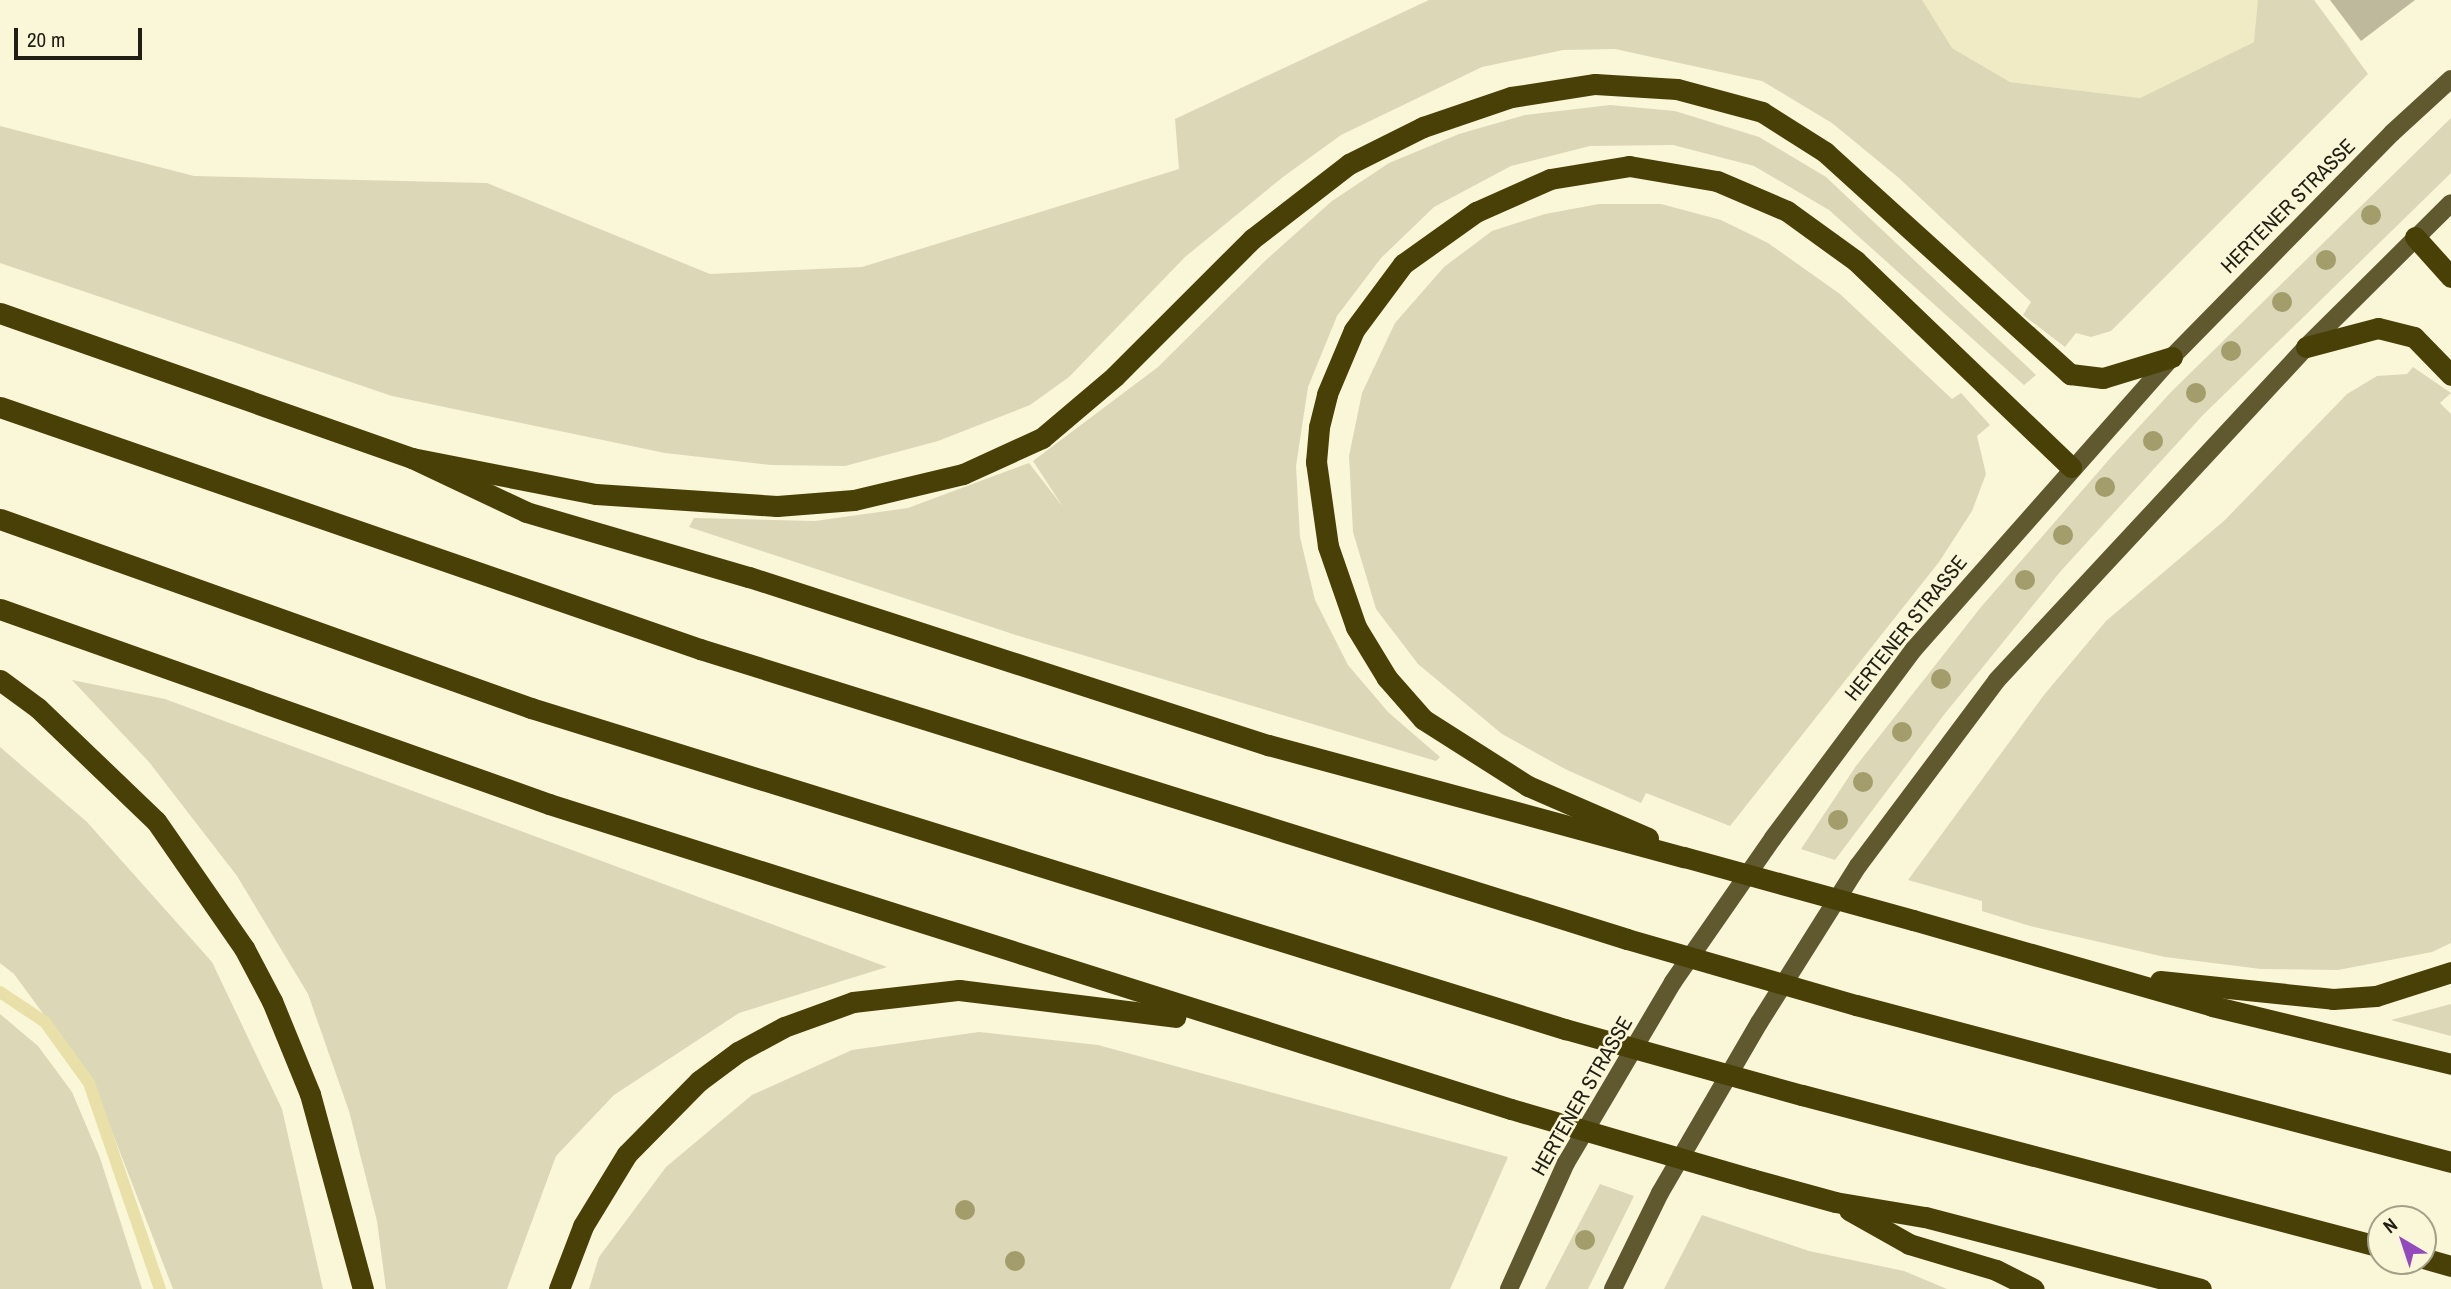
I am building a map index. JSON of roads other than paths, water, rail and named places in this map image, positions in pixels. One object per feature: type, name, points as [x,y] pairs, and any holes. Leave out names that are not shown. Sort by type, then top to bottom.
[{"type":"highway","points":[[412,458],[596,494],[777,506],[854,500],[963,474],[1042,438],[1115,376],[1252,239],[1349,164],[1423,127],[1511,97],[1595,84],[1677,89],[1762,113],[1825,152],[2070,374],[2102,378],[2172,357]]},
{"type":"highway","points":[[1684,858],[1641,834],[1528,786],[1470,752],[1423,719],[1387,678],[1356,627],[1328,546],[1315,462],[1319,427],[1327,394],[1354,330],[1402,264],[1476,212],[1550,178],[1629,166],[1717,181],[1787,211],[1856,261],[2071,467]]},
{"type":"highway","points":[[2415,237],[2451,277]]},
{"type":"highway","points":[[0,313],[412,458],[526,512],[749,577],[1028,670],[1268,745],[1913,920],[2212,1006],[2451,1064]]},
{"type":"highway","points":[[2306,347],[2378,328],[2414,337],[2451,374]]},
{"type":"highway","points":[[0,407],[700,649],[1627,939],[1856,1005],[2451,1162]]},
{"type":"highway","points":[[0,519],[531,708],[1565,1029],[1802,1095],[2367,1243]]},
{"type":"highway","points":[[0,609],[549,804],[1249,1029],[1752,1180],[1835,1202],[1925,1217],[2201,1289]]},
{"type":"highway","points":[[0,680],[38,708],[156,821],[244,948],[272,1001],[310,1094],[363,1289]]},
{"type":"highway","points":[[2108,975],[2333,999],[2376,996],[2451,972]]},
{"type":"highway","points":[[559,1289],[583,1226],[627,1154],[699,1081],[738,1052],[784,1027],[853,1002],[959,990],[1102,1004],[1249,1029]]},
{"type":"highway","points":[[1835,1202],[1909,1244],[1996,1270],[2035,1289]]},
{"type":"main road","name":"HERTENER STRASSE","points":[[1509,1289],[1566,1163],[1673,982],[1773,838],[1914,649],[2071,467],[2172,357],[2392,133],[2451,79]]},
{"type":"main road","points":[[1613,1289],[1660,1193],[1732,1068],[1858,866],[1997,680],[2306,347],[2451,203]]},
{"type":"waterway","points":[[0,992],[45,1022],[89,1083],[160,1289]]}]
